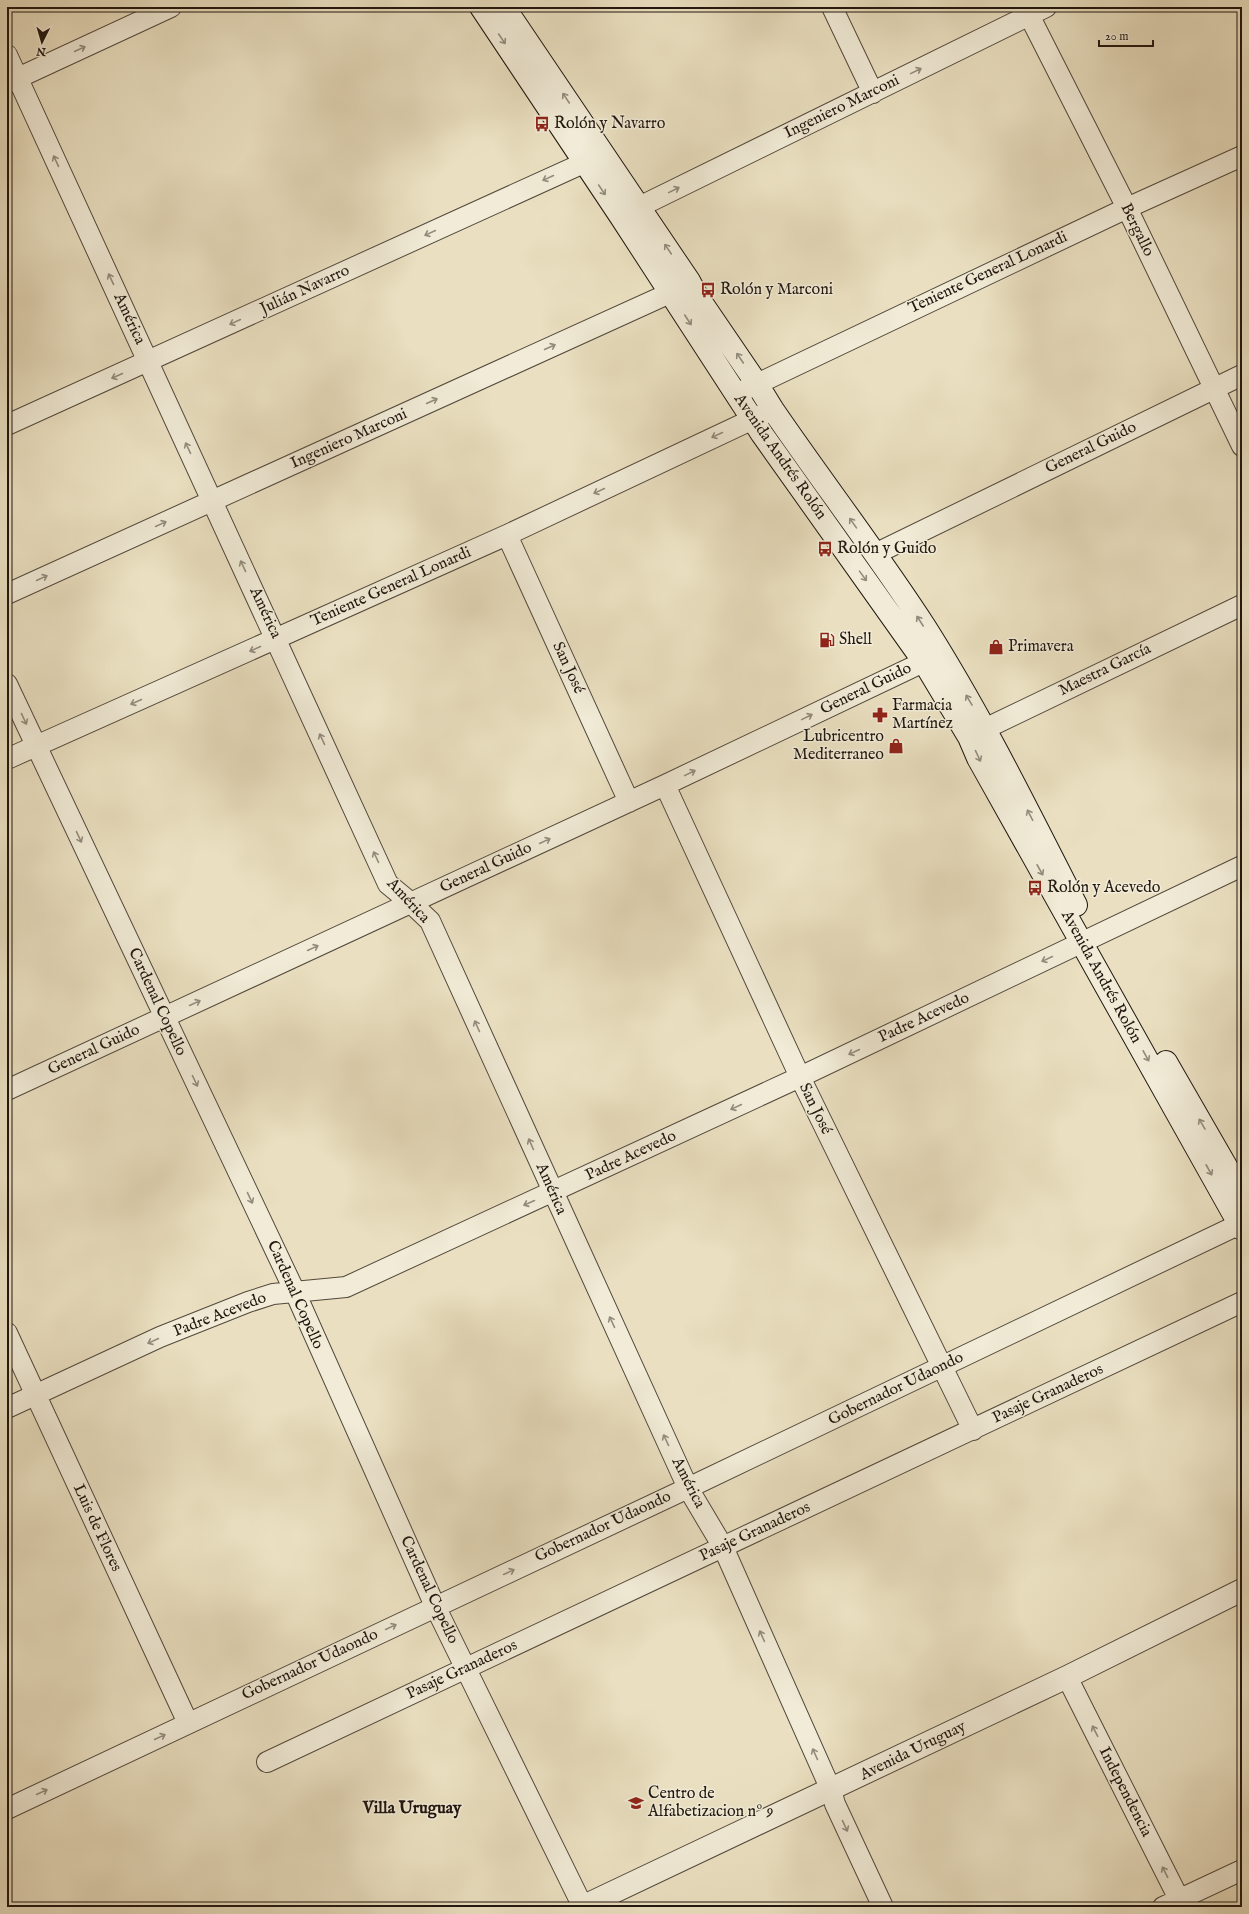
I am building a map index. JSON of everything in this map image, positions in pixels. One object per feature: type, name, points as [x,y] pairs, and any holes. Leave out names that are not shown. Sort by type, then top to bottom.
[{"type":"main road","name":"Avenida Andrés Rolón","points":[[481,7],[593,158],[639,207],[690,282],[697,296],[773,410],[875,554],[932,658],[977,732],[986,772],[1088,940],[1238,1195],[1241,1226]]},
{"type":"main road","name":"Avenida Andrés Rolón","points":[[504,7],[670,293],[752,419],[932,658]]},
{"type":"main road","name":"Avenida Uruguay","points":[[583,1907],[1067,1677],[1242,1590]]},
{"type":"street","points":[[13,81],[170,7]]},
{"type":"street","points":[[832,7],[873,93]]},
{"type":"street","name":"Ingeniero Marconi","points":[[639,207],[1037,11]]},
{"type":"street","name":"Bergallo","points":[[1037,11],[1127,208],[1242,446]]},
{"type":"street","name":"América","points":[[7,55],[13,81],[149,362],[388,884],[430,921],[688,1488],[723,1548],[831,1790],[835,1804],[883,1907]]},
{"type":"street","name":"Teniente General Lonardi","points":[[736,394],[1127,208],[1242,156]]},
{"type":"street","name":"Julián Navarro","points":[[7,425],[149,362],[593,158]]},
{"type":"street","name":"Ingeniero Marconi","points":[[7,594],[670,293],[690,282]]},
{"type":"street","name":"General Guido","points":[[875,554],[1242,374]]},
{"type":"street","name":"Teniente General Lonardi","points":[[7,759],[507,535],[773,410]]},
{"type":"street","name":"San José","points":[[507,535],[629,802]]},
{"type":"street","name":"Maestra García","points":[[977,732],[1242,605]]},
{"type":"street","name":"General Guido","points":[[7,1090],[629,802],[932,658]]},
{"type":"street","name":"Cardenal Copello","points":[[7,684],[295,1292],[435,1606],[583,1907]]},
{"type":"street","name":"San José","points":[[665,785],[800,1077],[973,1430]]},
{"type":"street","name":"Padre Acevedo","points":[[7,1408],[160,1337],[248,1302],[273,1294],[346,1287],[553,1193],[800,1077],[1242,866]]},
{"type":"street","name":"Gobernador Udaondo","points":[[7,1809],[1241,1226]]},
{"type":"street","name":"Pasaje Granaderos","points":[[267,1762],[1242,1302]]},
{"type":"street","name":"Luis de Flores","points":[[7,1332],[188,1723]]},
{"type":"street","name":"Independencia","points":[[1067,1677],[1175,1905]]},
{"type":"street","points":[[1175,1905],[1242,1870]]},
{"type":"place","name":"Rolón y Navarro","points":[[542,124]]},
{"type":"place","name":"Rolón y Marconi","points":[[708,290]]},
{"type":"place","name":"Rolón y Guido","points":[[825,549]]},
{"type":"place","name":"Shell","points":[[827,640]]},
{"type":"place","name":"Primavera","points":[[996,647]]},
{"type":"place","name":"Farmacia Martínez","points":[[880,715]]},
{"type":"place","name":"Lubricentro Mediterraneo","points":[[896,746]]},
{"type":"place","name":"Rolón y Acevedo","points":[[1035,888]]},
{"type":"place","name":"Centro de Alfabetizacion nº 9","points":[[636,1803]]},
{"type":"district","name":"Villa Uruguay","points":[[412,1808]]}]
